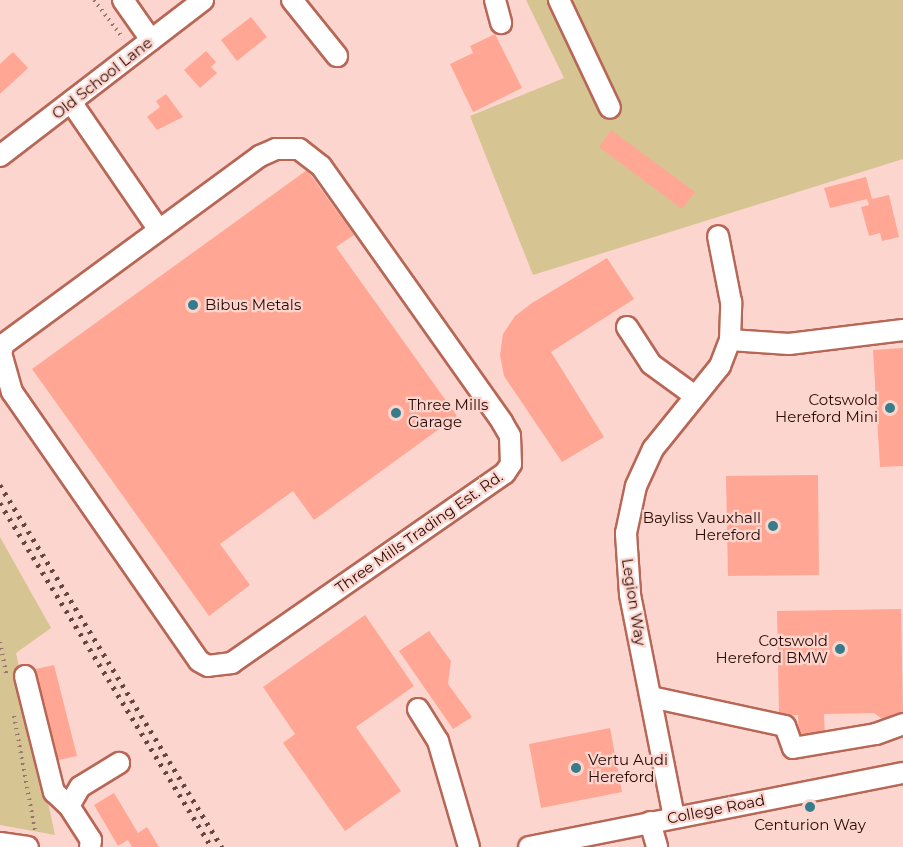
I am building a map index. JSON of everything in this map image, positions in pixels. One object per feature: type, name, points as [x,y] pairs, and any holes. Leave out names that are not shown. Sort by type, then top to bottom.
[{"type":"street","points":[[123,0],[151,40]]},
{"type":"street","name":"Old School Lane","points":[[0,156],[203,0]]},
{"type":"street","points":[[292,0],[337,57]]},
{"type":"street","points":[[495,0],[501,23]]},
{"type":"street","points":[[559,0],[610,108]]},
{"type":"street","points":[[71,102],[159,230]]},
{"type":"street","name":"Three Mills Trading Est. Rd.","points":[[288,148],[310,156],[510,436],[511,464],[505,473],[220,668],[199,661],[12,392],[1,364],[4,344],[159,230],[260,156],[288,148]]},
{"type":"street","name":"Legion Way","points":[[674,816],[628,584],[626,533],[636,486],[653,449],[720,366],[730,340],[731,302],[718,236]]},
{"type":"street","points":[[627,327],[651,364],[695,396]]},
{"type":"street","points":[[730,340],[789,344],[903,330]]},
{"type":"street","points":[[17,680],[54,792],[69,806],[92,840],[90,847]]},
{"type":"street","points":[[651,697],[785,726],[793,748],[876,734],[903,724]]},
{"type":"street","points":[[418,709],[438,741],[469,847]]},
{"type":"street","points":[[69,806],[80,788],[119,763]]},
{"type":"street","name":"College Road","points":[[529,847],[674,816],[903,773]]},
{"type":"street","points":[[650,822],[657,847]]},
{"type":"street","points":[[0,843],[32,842]]},
{"type":"path","points":[[94,0],[134,53]]},
{"type":"path","points":[[0,642],[17,680]]},
{"type":"path","points":[[12,705],[32,842]]},
{"type":"shaded area","points":[[526,0],[903,0],[903,159],[533,275],[470,116],[564,78]]},
{"type":"shaded area","points":[[0,537],[51,628],[16,653],[55,835],[0,825]]},
{"type":"building","points":[[251,17],[267,37],[237,61],[221,40]]},
{"type":"building","points":[[495,34],[522,88],[473,112],[450,64],[473,53],[470,46]]},
{"type":"building","points":[[206,51],[216,62],[211,67],[217,73],[200,88],[184,70]]},
{"type":"building","points":[[13,52],[28,68],[0,94],[0,64]]},
{"type":"building","points":[[166,94],[183,117],[157,130],[147,117],[160,107],[156,101]]},
{"type":"building","points":[[611,130],[695,192],[682,209],[599,147]]},
{"type":"building","points":[[307,170],[354,235],[336,247],[457,416],[314,520],[293,491],[220,544],[250,585],[209,616],[32,369]]},
{"type":"building","points":[[866,177],[872,199],[889,195],[899,237],[882,241],[880,233],[869,236],[861,207],[869,205],[867,199],[830,208],[824,188]]},
{"type":"building","points":[[607,258],[634,299],[551,352],[604,437],[562,462],[504,376],[500,355],[503,334],[515,316],[532,303]]},
{"type":"building","name":"Cotswold Hereford Mini","points":[[903,348],[903,466],[880,467],[873,350]]},
{"type":"building","name":"Bayliss Vauxhall Hereford","points":[[818,475],[819,575],[728,576],[726,476]]},
{"type":"building","name":"Cotswold Hereford BMW","points":[[901,609],[903,716],[885,721],[874,713],[824,714],[825,738],[799,738],[798,715],[779,716],[777,611]]},
{"type":"building","points":[[365,615],[414,686],[356,727],[401,791],[345,831],[283,743],[295,734],[263,687]]},
{"type":"building","points":[[429,631],[451,661],[448,684],[472,717],[453,729],[399,651]]},
{"type":"building","points":[[54,665],[77,756],[54,761],[31,670]]},
{"type":"building","name":"Vertu Audi Hereford","points":[[610,728],[622,792],[541,808],[529,744]]},
{"type":"building","points":[[114,793],[138,833],[147,827],[159,847],[132,847],[128,840],[118,846],[94,805]]},
{"type":"railway","points":[[0,485],[222,847]]},
{"type":"railway","points":[[0,503],[212,847]]},
{"type":"place","name":"Bibus Metals","points":[[193,305]]},
{"type":"place","name":"Cotswold Hereford Mini","points":[[890,408]]},
{"type":"place","name":"Three Mills Garage","points":[[396,413]]},
{"type":"place","name":"Bayliss Vauxhall Hereford","points":[[773,526]]},
{"type":"place","name":"Cotswold Hereford BMW","points":[[840,649]]},
{"type":"place","name":"Vertu Audi Hereford","points":[[576,768]]},
{"type":"place","name":"Centurion Way","points":[[810,807]]}]
